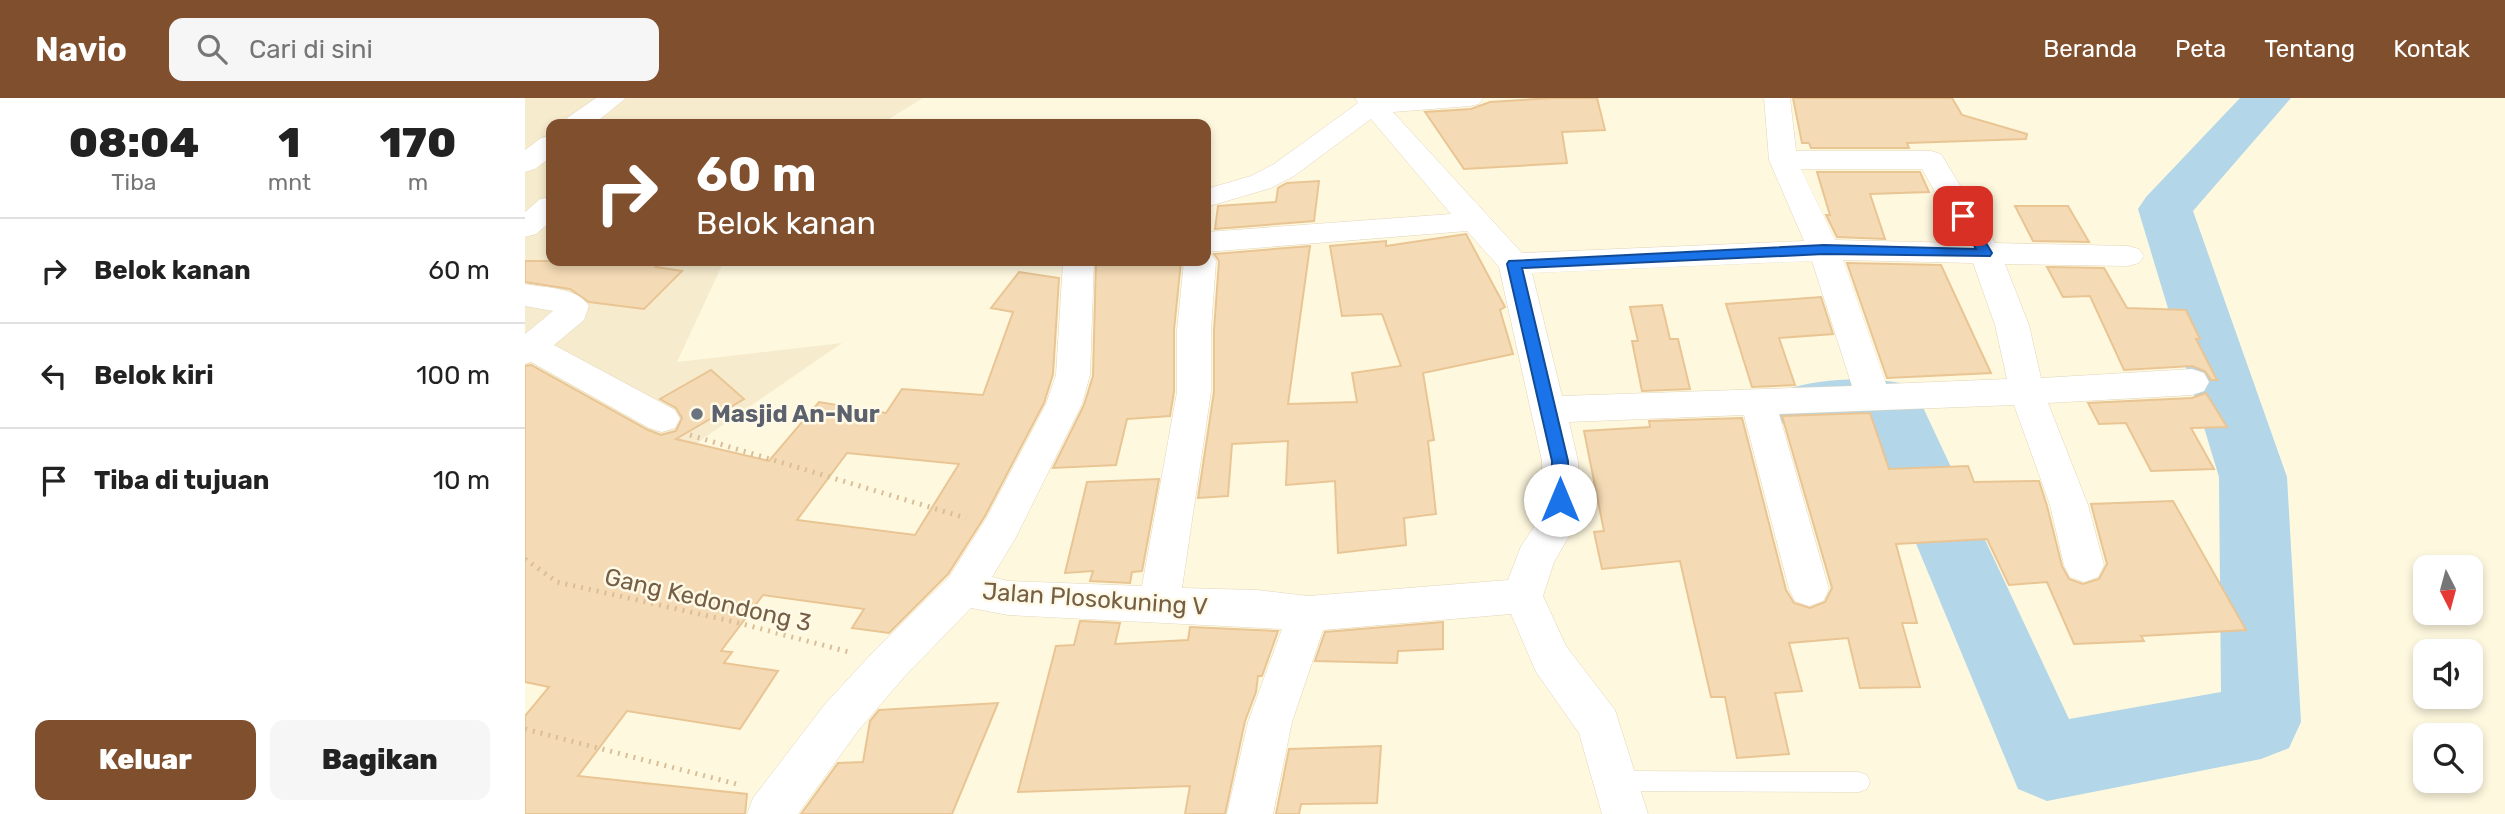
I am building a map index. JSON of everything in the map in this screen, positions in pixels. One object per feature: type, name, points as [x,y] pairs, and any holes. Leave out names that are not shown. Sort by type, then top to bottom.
[{"type":"street","points":[[584,119],[613,98]]},
{"type":"street","points":[[1211,197],[1261,182],[1284,170],[1370,102],[1470,98]]},
{"type":"street","points":[[1777,98],[1783,160],[1824,250],[1873,396]]},
{"type":"street","points":[[1370,102],[1514,264],[1560,461],[1559,519],[1535,558],[1523,596],[1551,659],[1599,724],[1621,797]]},
{"type":"street","points":[[525,163],[546,148]]},
{"type":"street","points":[[1783,160],[1931,160],[1985,253],[2012,325],[2027,393],[2069,505],[2084,565]]},
{"type":"street","points":[[525,198],[546,203]]},
{"type":"street","points":[[525,227],[546,208]]},
{"type":"street","points":[[1211,242],[1475,221]]},
{"type":"street","points":[[1514,264],[1824,250],[2128,256]]},
{"type":"street","points":[[963,589],[1001,528],[1064,404],[1073,375],[1079,266]]},
{"type":"street","points":[[1159,605],[1194,391],[1194,330],[1200,266]]},
{"type":"street","points":[[525,295],[566,302],[573,306],[572,312],[527,349],[662,419]]},
{"type":"street","points":[[1548,410],[1873,396],[2027,393],[2192,383]]},
{"type":"street","points":[[1758,401],[1809,589]]},
{"type":"street","name":"Jalan Plosokuning V","points":[[776,805],[824,739],[890,663],[963,589],[1008,598],[1257,608],[1308,614],[1523,596]]},
{"type":"street","points":[[1250,814],[1270,722],[1308,614]]},
{"type":"lane","points":[[1621,797],[1859,782]]},
{"type":"path","points":[[701,440],[1001,528]]},
{"type":"path","name":"Gang Kedondong 3","points":[[525,559],[557,582],[734,622],[890,663]]},
{"type":"path","points":[[525,729],[776,805]]},
{"type":"shaded area","points":[[525,98],[923,98],[889,119],[546,119],[546,266],[722,266],[677,362],[842,343],[701,440],[615,532],[525,592]]},
{"type":"building","points":[[1597,98],[1605,130],[1562,132],[1567,163],[1464,169],[1425,112],[1471,109],[1490,102]]},
{"type":"building","points":[[1793,98],[1952,98],[1962,115],[2027,134],[2026,139],[1907,143],[1909,148],[1811,148],[1809,143],[1802,143]]},
{"type":"building","points":[[1817,172],[1920,172],[1929,192],[1870,194],[1885,239],[1837,237],[1826,215],[1830,215]]},
{"type":"building","points":[[1319,181],[1314,221],[1215,229],[1218,206],[1276,202],[1278,188],[1287,183]]},
{"type":"building","points":[[2015,206],[2068,206],[2089,242],[2033,241]]},
{"type":"building","points":[[1466,234],[1505,307],[1500,310],[1513,354],[1423,373],[1434,440],[1428,441],[1436,514],[1404,518],[1406,545],[1338,553],[1335,481],[1286,485],[1288,441],[1232,444],[1228,496],[1198,498],[1214,392],[1214,330],[1219,261],[1214,254],[1310,246],[1288,404],[1357,402],[1352,373],[1401,366],[1382,314],[1342,316],[1330,246],[1386,241],[1386,246]]},
{"type":"building","points":[[525,261],[546,261],[546,266],[657,266],[682,271],[644,309],[589,302],[570,289],[525,282]]},
{"type":"building","points":[[1847,263],[1941,265],[1991,373],[1887,378]]},
{"type":"building","points":[[1096,266],[1180,266],[1174,330],[1174,392],[1170,416],[1127,419],[1116,465],[1053,468],[1084,405],[1093,376]]},
{"type":"building","points":[[2047,267],[2104,268],[2127,308],[2186,310],[2200,339],[2196,339],[2217,380],[2211,380],[2205,371],[2192,366],[2124,370],[2090,296],[2063,297]]},
{"type":"building","points":[[1019,272],[1059,278],[1053,374],[1044,403],[985,516],[948,574],[889,633],[852,628],[864,609],[763,595],[721,651],[732,652],[724,663],[778,671],[740,729],[627,711],[578,776],[747,794],[745,814],[525,814],[525,716],[549,687],[525,682],[525,366],[531,365],[661,435],[676,431],[682,418],[676,408],[660,399],[711,370],[744,399],[676,439],[769,461],[819,402],[886,413],[902,389],[983,395],[1013,312],[991,308]],"holes":[[[847,453],[959,464],[915,535],[797,520]]]},
{"type":"building","points":[[1821,297],[1833,334],[1779,338],[1795,385],[1752,387],[1726,304]]},
{"type":"building","points":[[1662,305],[1670,339],[1678,339],[1690,389],[1642,391],[1632,341],[1638,341],[1630,307]]},
{"type":"building","points":[[2206,393],[2227,427],[2191,428],[2214,469],[2151,471],[2126,423],[2099,424],[2088,403],[2192,398]]},
{"type":"building","points":[[1870,413],[1889,469],[1968,466],[1974,482],[2039,481],[2062,566],[2069,579],[2083,584],[2099,579],[2107,564],[2091,504],[2173,501],[2246,630],[2141,636],[2144,641],[2074,644],[2047,582],[2009,585],[1987,539],[1896,544],[1917,623],[1902,623],[1920,687],[1860,688],[1848,638],[1789,643],[1802,691],[1775,693],[1789,754],[1737,758],[1725,697],[1711,697],[1680,561],[1602,569],[1594,532],[1604,531],[1584,431],[1650,427],[1649,421],[1742,418],[1786,590],[1794,603],[1810,608],[1825,602],[1832,588],[1782,416]]},
{"type":"building","points":[[1159,479],[1142,571],[1132,572],[1130,583],[1090,581],[1093,571],[1065,573],[1087,482]]},
{"type":"building","points":[[1080,621],[1120,623],[1115,644],[1188,640],[1190,627],[1278,631],[1262,676],[1258,676],[1256,692],[1245,721],[1225,814],[1185,814],[1190,786],[1018,792],[1056,646],[1074,645]]},
{"type":"building","points":[[1443,622],[1443,649],[1398,651],[1397,663],[1315,661],[1325,632]]},
{"type":"building","points":[[998,703],[952,814],[801,814],[838,763],[863,762],[870,721],[879,710]]},
{"type":"building","points":[[1381,746],[1377,803],[1301,804],[1299,814],[1276,814],[1289,749]]},
{"type":"waterway","points":[[1806,407],[1890,403],[2047,762],[2261,722],[2253,477],[2165,209],[2267,98]]},
{"type":"place","name":"Masjid An-Nur","points":[[697,414]]},
{"type":"route","points":[[1560,500],[1560,461],[1514,264],[1824,250],[1985,253],[1963,216]]}]
